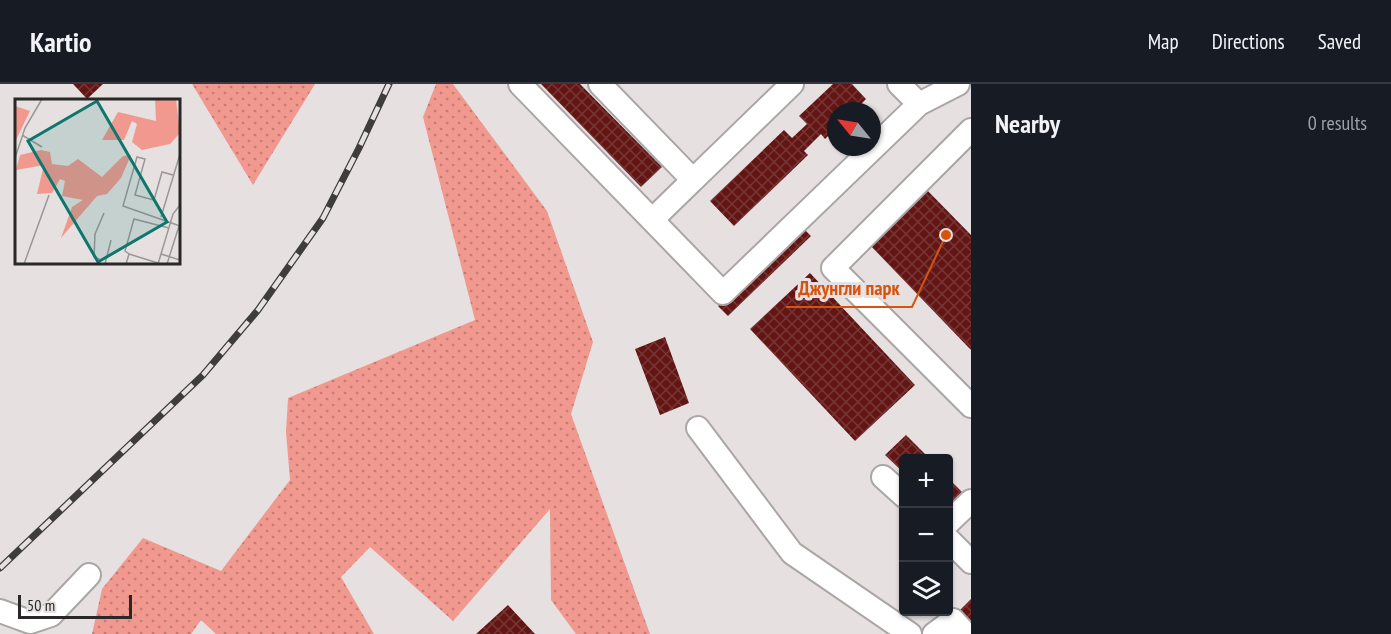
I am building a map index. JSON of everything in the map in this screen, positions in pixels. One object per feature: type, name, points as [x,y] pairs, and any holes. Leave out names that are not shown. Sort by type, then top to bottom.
[{"type":"lane","points":[[520,84],[723,293],[919,104],[958,84]]},
{"type":"lane","points":[[600,84],[693,180]]},
{"type":"lane","points":[[652,220],[792,84]]},
{"type":"lane","points":[[899,84],[919,104]]},
{"type":"lane","points":[[971,130],[833,268],[971,406]]},
{"type":"lane","points":[[698,428],[792,553],[910,634]]},
{"type":"lane","points":[[883,477],[899,492]]},
{"type":"lane","points":[[953,518],[971,501]]},
{"type":"lane","points":[[953,544],[971,562]]},
{"type":"lane","points":[[0,611],[30,622],[51,615],[89,575]]},
{"type":"lane","points":[[934,634],[953,620],[966,634]]},
{"type":"shaded area","points":[[192,84],[315,84],[253,185]]},
{"type":"shaded area","points":[[436,84],[453,84],[547,211],[593,342],[571,414],[650,634],[576,634],[551,600],[550,509],[453,621],[370,547],[341,577],[374,634],[216,634],[201,620],[191,634],[92,634],[102,589],[143,538],[221,571],[290,480],[286,432],[288,398],[475,320],[423,117]]},
{"type":"building","points":[[73,84],[103,84],[87,99]]},
{"type":"building","points":[[541,84],[580,84],[662,167],[641,187]]},
{"type":"building","points":[[833,84],[852,84],[866,99],[863,102],[827,102],[827,137],[825,139],[821,134],[804,151],[808,155],[734,226],[710,201],[784,130],[792,138],[807,124],[799,116]]},
{"type":"building","points":[[925,188],[971,235],[971,350],[868,243]]},
{"type":"building","points":[[801,226],[811,236],[728,316],[718,306]]},
{"type":"building","points":[[810,273],[915,385],[855,441],[750,329]]},
{"type":"building","points":[[665,337],[689,403],[660,415],[635,349]]},
{"type":"building","points":[[906,435],[925,454],[899,454],[899,468],[885,455]]},
{"type":"building","points":[[953,483],[964,494],[953,504]]},
{"type":"building","points":[[971,599],[971,625],[958,612]]},
{"type":"building","points":[[508,605],[535,634],[476,634]]},
{"type":"railway","points":[[0,568],[203,375],[258,310],[323,218],[389,84]]},
{"type":"place","name":"Джунгли парк","points":[[946,235]]}]
